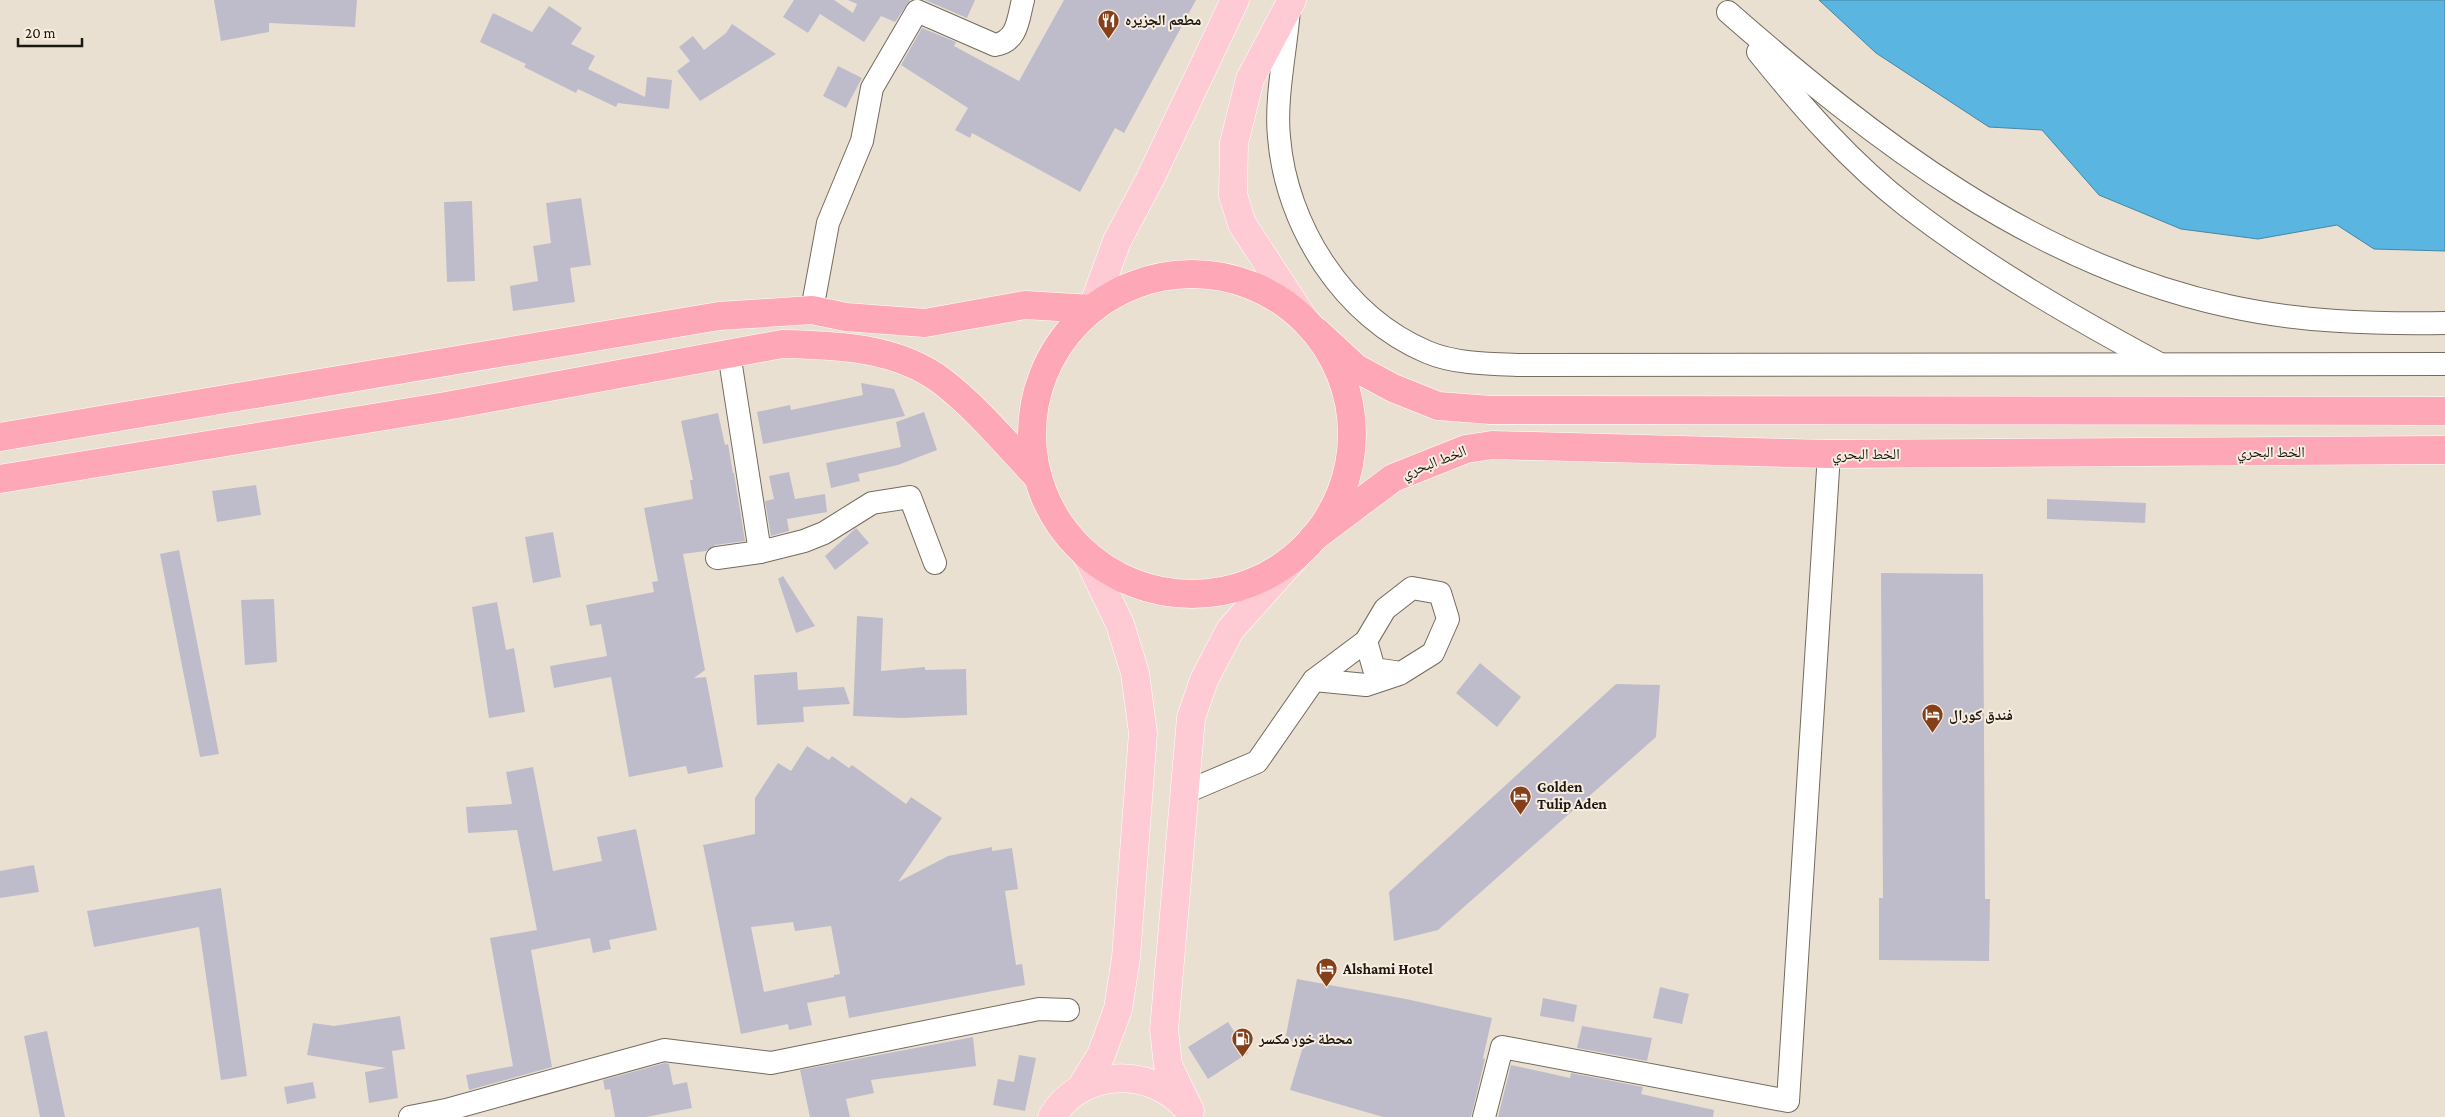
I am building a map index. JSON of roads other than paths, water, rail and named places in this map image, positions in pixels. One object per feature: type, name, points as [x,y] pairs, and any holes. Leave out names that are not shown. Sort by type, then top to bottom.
[{"type":"highway","points":[[1038,477],[1032,431],[1040,385],[1060,344],[1092,310],[1110,296],[1153,278],[1198,273],[1221,276],[1250,284],[1284,302],[1356,368],[1393,388],[1438,406],[1491,410],[2445,411]]},
{"type":"highway","points":[[0,437],[719,316],[812,310],[846,316],[925,323],[1025,305],[1092,310]]},
{"type":"highway","points":[[1305,547],[1326,521],[1343,487],[1350,458],[1352,436],[1352,414],[1340,370],[1310,324]]},
{"type":"highway","points":[[0,479],[446,406],[782,344],[826,345],[869,350],[915,365],[942,381],[1038,477]]},
{"type":"highway","points":[[131,414],[134,456]]},
{"type":"highway","name":"الخط البحري","points":[[1038,477],[1056,519],[1070,538],[1086,554],[1118,576],[1146,588],[1168,593],[1191,594],[1214,593],[1251,582],[1278,568],[1393,478],[1466,449],[1492,445],[1829,454],[2445,450]]},
{"type":"main road","points":[[1092,310],[1117,241],[1150,179],[1235,0]]},
{"type":"main road","points":[[1291,3],[1250,80],[1234,143],[1233,195],[1242,224],[1310,324]]},
{"type":"main road","points":[[1194,1115],[1168,1065],[1164,1030],[1191,718],[1204,680],[1230,630],[1305,547]]},
{"type":"main road","points":[[1081,1088],[1101,1054],[1118,1009],[1126,950],[1143,733],[1135,673],[1120,624],[1086,554]]},
{"type":"main road","points":[[1052,1117],[1067,1098],[1081,1088],[1097,1081],[1114,1078],[1132,1078],[1149,1081],[1165,1088],[1194,1115]]},
{"type":"street","points":[[812,310],[828,223],[862,141],[872,88],[917,12],[995,45],[1005,43],[1015,34],[1023,0]]},
{"type":"street","points":[[1291,3],[1279,100],[1279,137],[1284,173],[1296,209],[1326,268],[1347,294],[1371,317],[1397,337],[1428,353],[1459,360],[1520,365],[2445,364]]},
{"type":"street","points":[[1723,6],[1812,117],[1907,206],[1985,262],[2071,316],[2161,364]]},
{"type":"street","points":[[1723,6],[1827,96],[1970,199],[2010,223],[2094,264],[2182,295],[2274,315],[2367,324],[2445,324]]},
{"type":"street","points":[[729,353],[760,552]]},
{"type":"street","points":[[1484,1117],[1502,1047],[1788,1102],[1829,454]]},
{"type":"street","points":[[717,558],[760,552],[804,541],[824,533],[872,503],[910,497],[935,563]]},
{"type":"street","points":[[1186,792],[1257,762],[1314,680],[1366,641],[1385,608],[1412,588],[1440,593],[1448,619],[1433,653],[1401,673],[1366,685],[1314,680]]},
{"type":"street","points":[[1366,641],[1374,669],[1401,673]]},
{"type":"street","points":[[410,1117],[446,1113],[664,1050],[771,1063],[1039,1009],[1068,1010]]},
{"type":"water","points":[[1819,0],[2445,0],[2445,251],[2374,249],[2337,225],[2258,239],[2181,229],[2099,195],[2042,130],[1989,127],[1876,53]]},
{"type":"place","name":"مطعم الجزيره","points":[[1109,39]]},
{"type":"place","name":"فندق كورال","points":[[1933,734]]},
{"type":"place","name":"Golden Tulip Aden","points":[[1521,815]]},
{"type":"place","name":"Alshami Hotel","points":[[1327,988]]},
{"type":"place","name":"محطة خور مكسر","points":[[1243,1058]]}]
